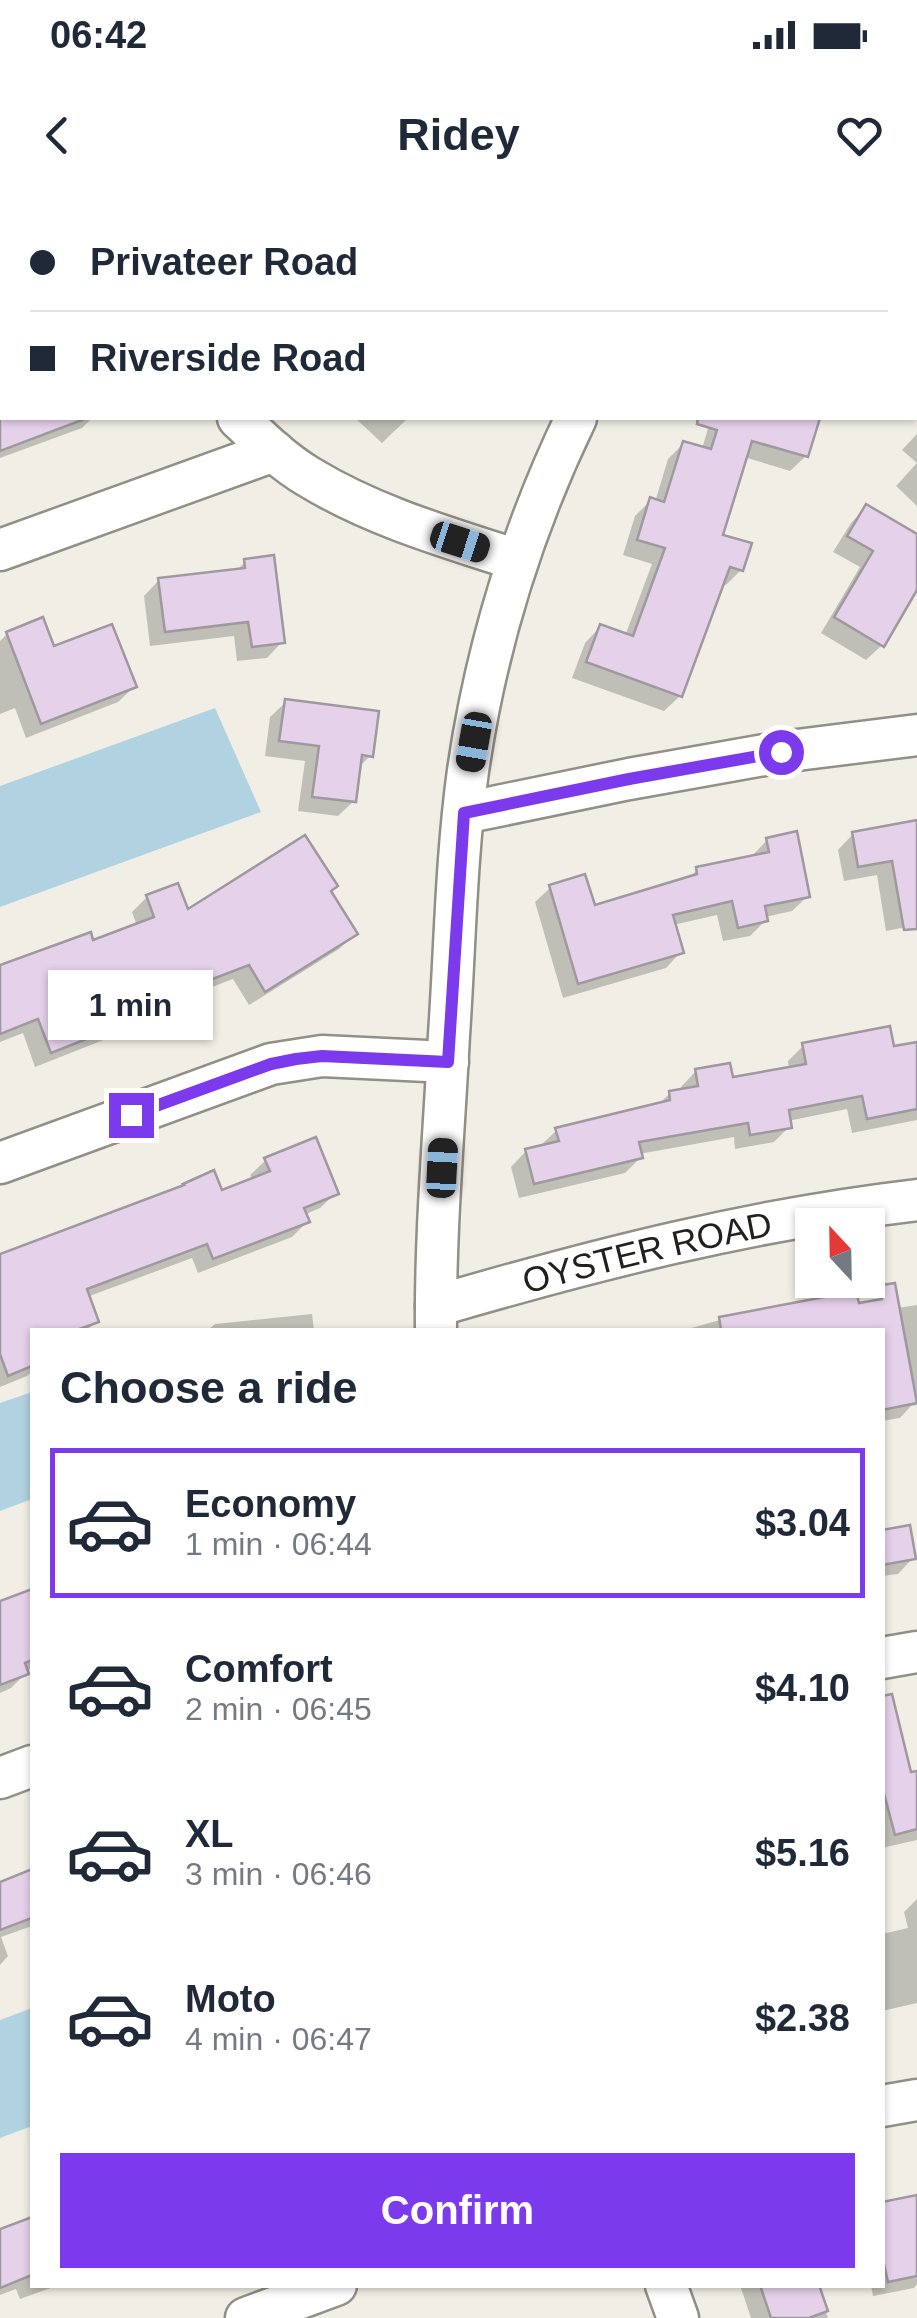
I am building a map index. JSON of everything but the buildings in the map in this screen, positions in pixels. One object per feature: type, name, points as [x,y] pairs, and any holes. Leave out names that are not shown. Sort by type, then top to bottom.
[{"type":"street","points":[[240,420],[306,476],[354,502],[517,560]]},
{"type":"street","points":[[436,1318],[468,772],[484,681],[517,560],[575,420]]},
{"type":"street","points":[[0,550],[274,451]]},
{"type":"street","points":[[464,813],[762,755],[917,735]]},
{"type":"street","points":[[0,1163],[271,1064],[322,1056],[448,1062]]},
{"type":"street","name":"OYSTER ROAD","points":[[436,1318],[576,1266],[750,1226],[917,1200]]},
{"type":"street","points":[[885,1657],[917,1652]]},
{"type":"street","points":[[0,1778],[30,1767]]},
{"type":"street","points":[[885,2105],[917,2100]]},
{"type":"street","points":[[246,2318],[328,2288]]},
{"type":"street","points":[[667,2288],[678,2318]]},
{"type":"water","points":[[215,708],[261,812],[0,907],[0,786]]},
{"type":"water","points":[[30,1393],[30,1500],[0,1511],[0,1403]]},
{"type":"water","points":[[30,2009],[30,2127],[0,2138],[0,2020]]},
{"type":"route","points":[[131,1115],[271,1064],[296,1059],[322,1056],[448,1062],[464,813],[781,752]]}]
